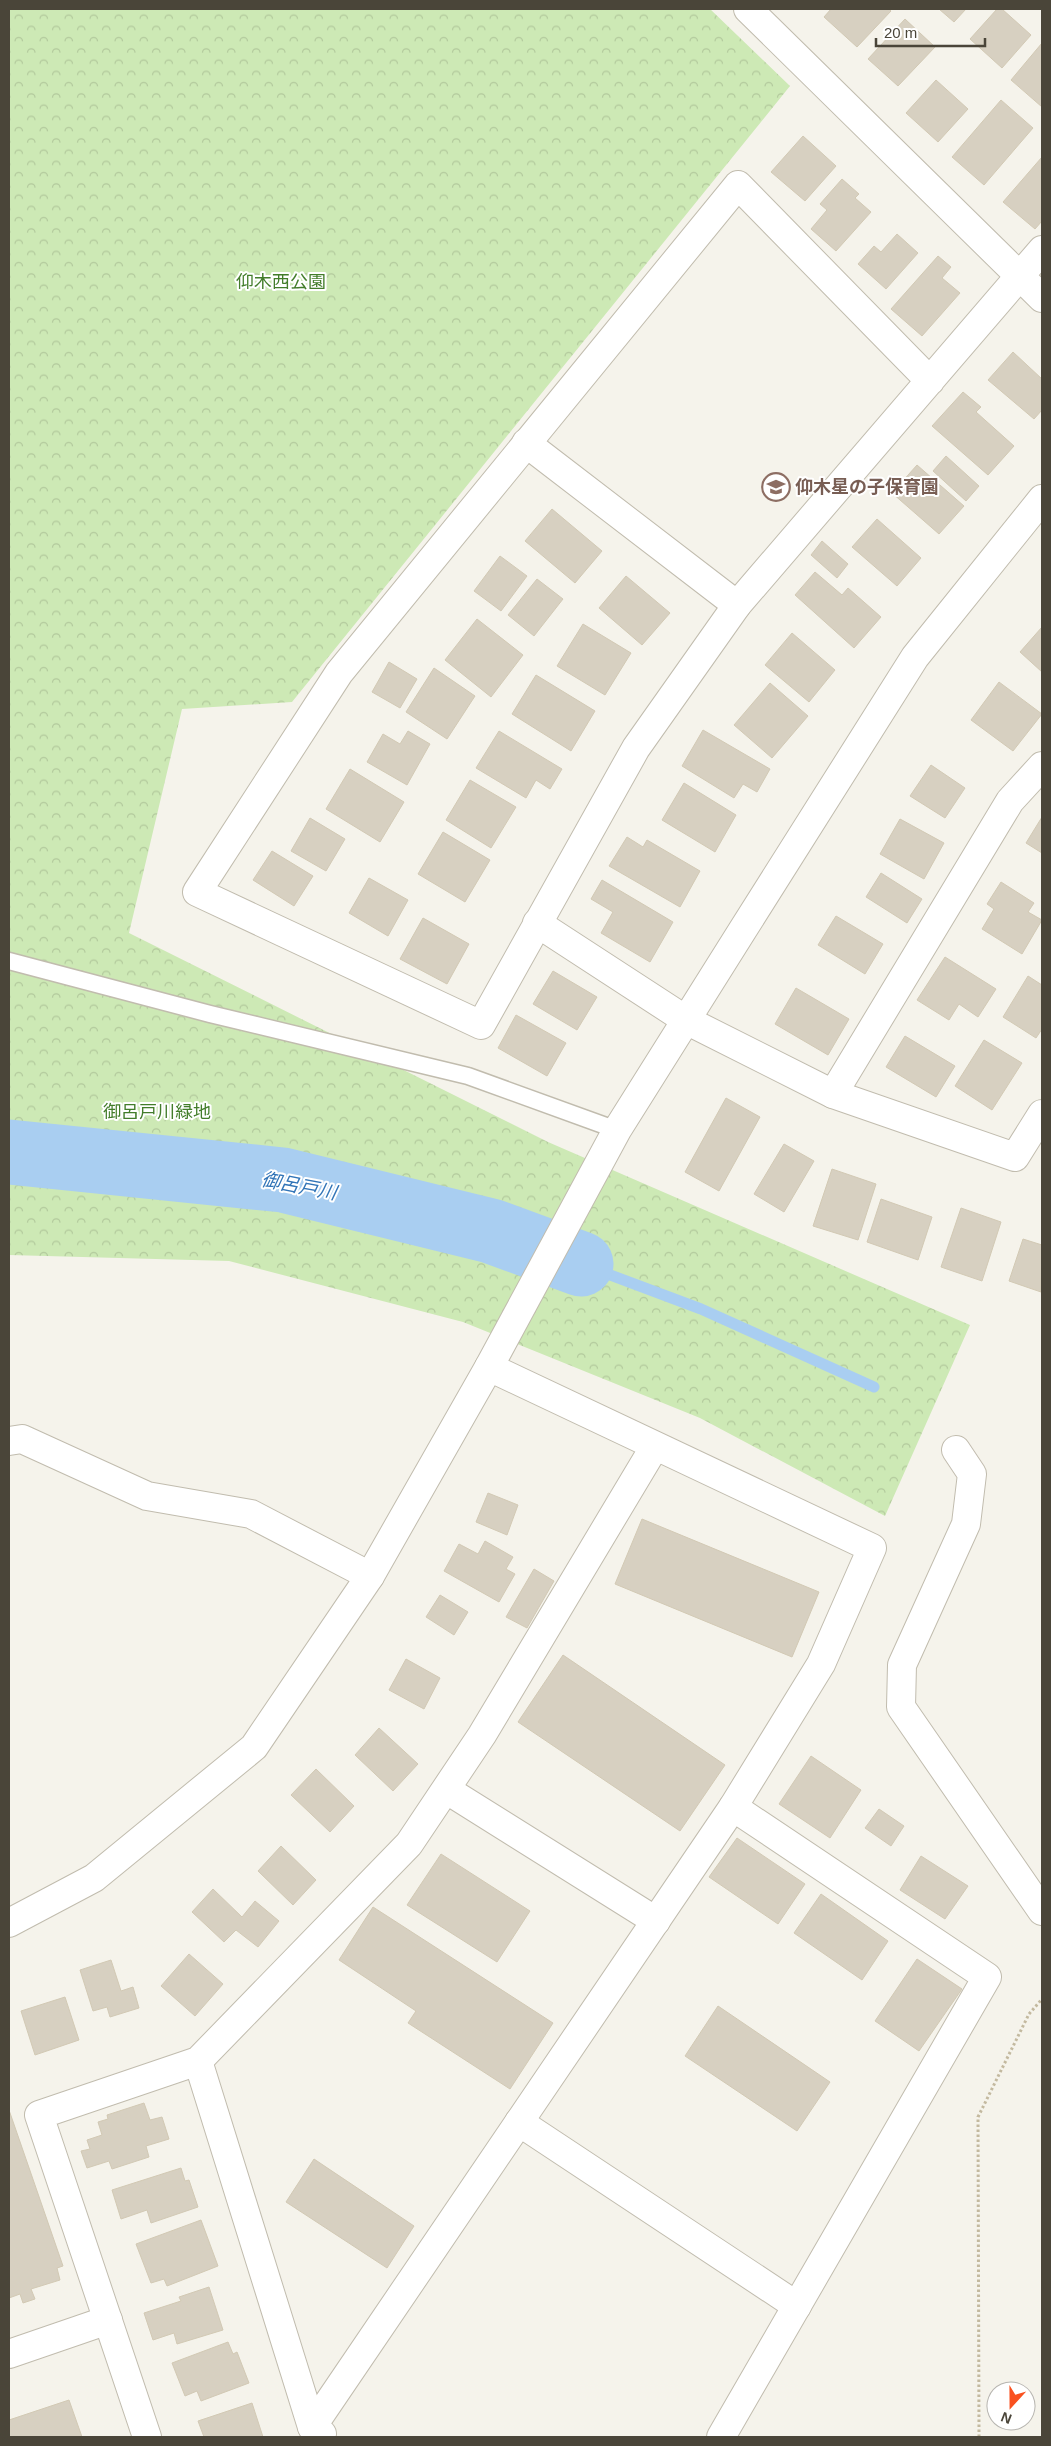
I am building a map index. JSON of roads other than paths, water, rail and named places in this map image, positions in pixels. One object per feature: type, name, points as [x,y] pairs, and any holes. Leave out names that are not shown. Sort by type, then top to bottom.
[{"type":"street","points":[[748,9],[1042,298]]},
{"type":"street","points":[[930,381],[738,185],[339,673],[197,892],[481,1025],[636,748],[737,605],[930,381],[1042,250]]},
{"type":"street","points":[[526,443],[737,605]]},
{"type":"street","points":[[9,1923],[94,1878],[254,1747],[370,1576],[489,1367],[617,1130],[915,657],[1042,499]]},
{"type":"street","points":[[833,1094],[1010,801],[1042,766]]},
{"type":"street","points":[[537,923],[686,1020],[833,1094],[1015,1157],[1042,1114]]},
{"type":"street","points":[[319,2432],[519,2122],[733,1807],[821,1664],[872,1548],[489,1367]]},
{"type":"street","points":[[9,1441],[22,1439],[147,1496],[251,1514],[370,1576]]},
{"type":"street","points":[[147,2437],[40,2115],[198,2061],[409,1844],[447,1790],[655,1446]]},
{"type":"street","points":[[956,1450],[972,1474],[966,1524],[902,1665],[901,1707],[1042,1911]]},
{"type":"street","points":[[447,1790],[656,1921]]},
{"type":"street","points":[[721,2437],[988,1977],[733,1807]]},
{"type":"street","points":[[198,2061],[319,2432]]},
{"type":"street","points":[[519,2122],[797,2306]]},
{"type":"street","points":[[9,2354],[108,2320]]},
{"type":"lane","points":[[9,961],[210,1014],[468,1076],[617,1130]]},
{"type":"waterway","name":"御呂戸川","points":[[9,1152],[283,1180],[491,1231],[581,1264]]},
{"type":"waterway","points":[[581,1264],[701,1309],[874,1387]]},
{"type":"place","name":"仰木星の子保育園","points":[[776,487]]},
{"type":"park label","name":"仰木西公園","points":[[281,282]]},
{"type":"park label","name":"御呂戸川緑地","points":[[157,1112]]}]
